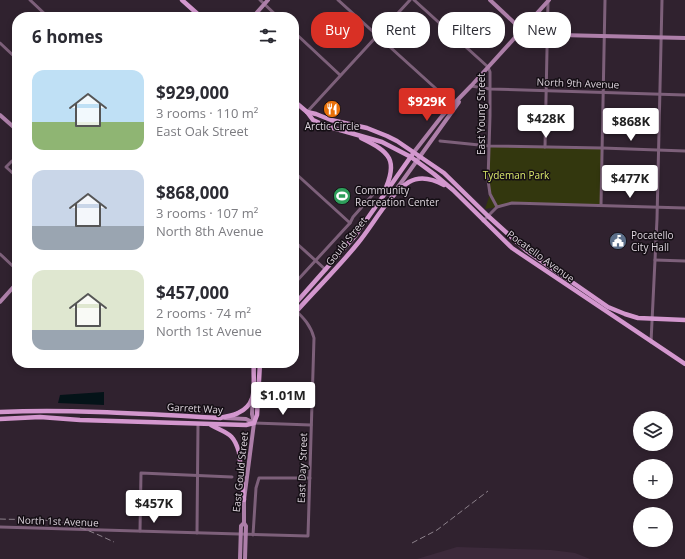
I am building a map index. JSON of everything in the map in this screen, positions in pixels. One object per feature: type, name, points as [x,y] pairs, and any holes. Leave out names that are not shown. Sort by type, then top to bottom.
[{"type":"main road","points":[[182,0],[195,12]]},
{"type":"main road","points":[[257,12],[268,0]]},
{"type":"main road","points":[[490,0],[513,22]]},
{"type":"main road","points":[[538,12],[548,1]]},
{"type":"main road","points":[[571,35],[685,38]]},
{"type":"main road","points":[[414,152],[442,116],[455,105],[513,40]]},
{"type":"main road","points":[[299,105],[313,120],[326,126],[354,134],[378,146],[385,152],[391,164],[389,182],[373,211]]},
{"type":"main road","name":"Gould Street","points":[[299,307],[356,245],[455,105]]},
{"type":"main road","name":"Pocatello Avenue","points":[[307,112],[377,131],[397,141],[444,173],[488,216],[527,251],[608,306],[638,318],[685,320]]},
{"type":"main road","points":[[0,115],[12,126]]},
{"type":"main road","name":"Pocatello Avenue","points":[[354,134],[382,142],[416,161],[453,190],[507,244],[685,364]]},
{"type":"main road","name":"Gould Street","points":[[299,300],[355,236],[414,152]]},
{"type":"main road","points":[[385,206],[406,184],[419,179],[434,180],[453,190]]},
{"type":"main road","points":[[0,302],[12,289]]},
{"type":"main road","name":"East Gould Street","points":[[254,368],[252,414],[254,423]]},
{"type":"main road","name":"East Gould Street","points":[[245,559],[246,526],[244,523],[244,500],[254,423],[257,415],[260,368]]},
{"type":"main road","points":[[220,418],[244,410],[253,398]]},
{"type":"main road","name":"Garrett Way","points":[[0,412],[82,412],[220,418],[246,420],[254,423]]},
{"type":"main road","name":"Garrett Way","points":[[0,419],[40,418],[246,425],[254,423]]},
{"type":"main road","points":[[209,424],[225,431],[234,440],[239,452],[244,500]]},
{"type":"main road","name":"East Gould Street","points":[[240,559],[241,526],[244,523]]},
{"type":"street","points":[[30,0],[43,12]]},
{"type":"street","points":[[260,0],[273,12]]},
{"type":"street","points":[[338,0],[372,31]]},
{"type":"street","points":[[399,12],[410,0]]},
{"type":"street","points":[[414,0],[488,67]]},
{"type":"street","points":[[601,205],[605,0]]},
{"type":"street","points":[[651,342],[657,208],[662,0]]},
{"type":"street","points":[[548,1],[548,12]]},
{"type":"street","points":[[299,37],[340,75]]},
{"type":"street","points":[[307,112],[372,42]]},
{"type":"street","points":[[0,43],[12,54]]},
{"type":"street","points":[[391,48],[455,105]]},
{"type":"street","points":[[545,147],[547,48]]},
{"type":"street","name":"East Young Street","points":[[488,67],[490,72],[488,188],[497,207]]},
{"type":"street","name":"North 9th Avenue","points":[[471,86],[490,89],[685,94]]},
{"type":"street","points":[[440,141],[489,146],[602,148],[685,152]]},
{"type":"street","points":[[12,161],[6,167],[12,172]]},
{"type":"street","points":[[299,176],[350,222]]},
{"type":"street","points":[[299,279],[376,191]]},
{"type":"street","points":[[483,220],[497,207],[512,203],[685,208]]},
{"type":"street","points":[[299,245],[326,270]]},
{"type":"street","points":[[0,254],[12,265]]},
{"type":"street","points":[[655,260],[685,261]]},
{"type":"street","name":"East Day Street","points":[[299,315],[312,330],[314,338],[308,536]]},
{"type":"street","points":[[254,423],[311,425]]},
{"type":"street","points":[[198,424],[198,533]]},
{"type":"street","points":[[140,531],[141,473],[232,476]]},
{"type":"street","points":[[253,534],[256,488],[259,478],[310,478]]},
{"type":"street","name":"North 1st Avenue","points":[[0,527],[308,536]]},
{"type":"shaded area","points":[[104,392],[104,405],[58,403],[60,395]]},
{"type":"shaded area","points":[[457,547],[551,550],[575,553],[590,559],[417,559]]},
{"type":"green space","name":"Tydeman Park","points":[[489,146],[602,148],[601,205],[512,203],[485,209],[490,194],[488,188]]},
{"type":"railway","points":[[412,543],[437,530],[488,491]]},
{"type":"railway","points":[[0,519],[60,522],[86,530],[114,542]]},
{"type":"place","name":"Arctic Circle","points":[[332,109]]},
{"type":"place","name":"Community Recreation Center","points":[[342,196]]},
{"type":"place","name":"Pocatello City Hall","points":[[618,241]]}]
